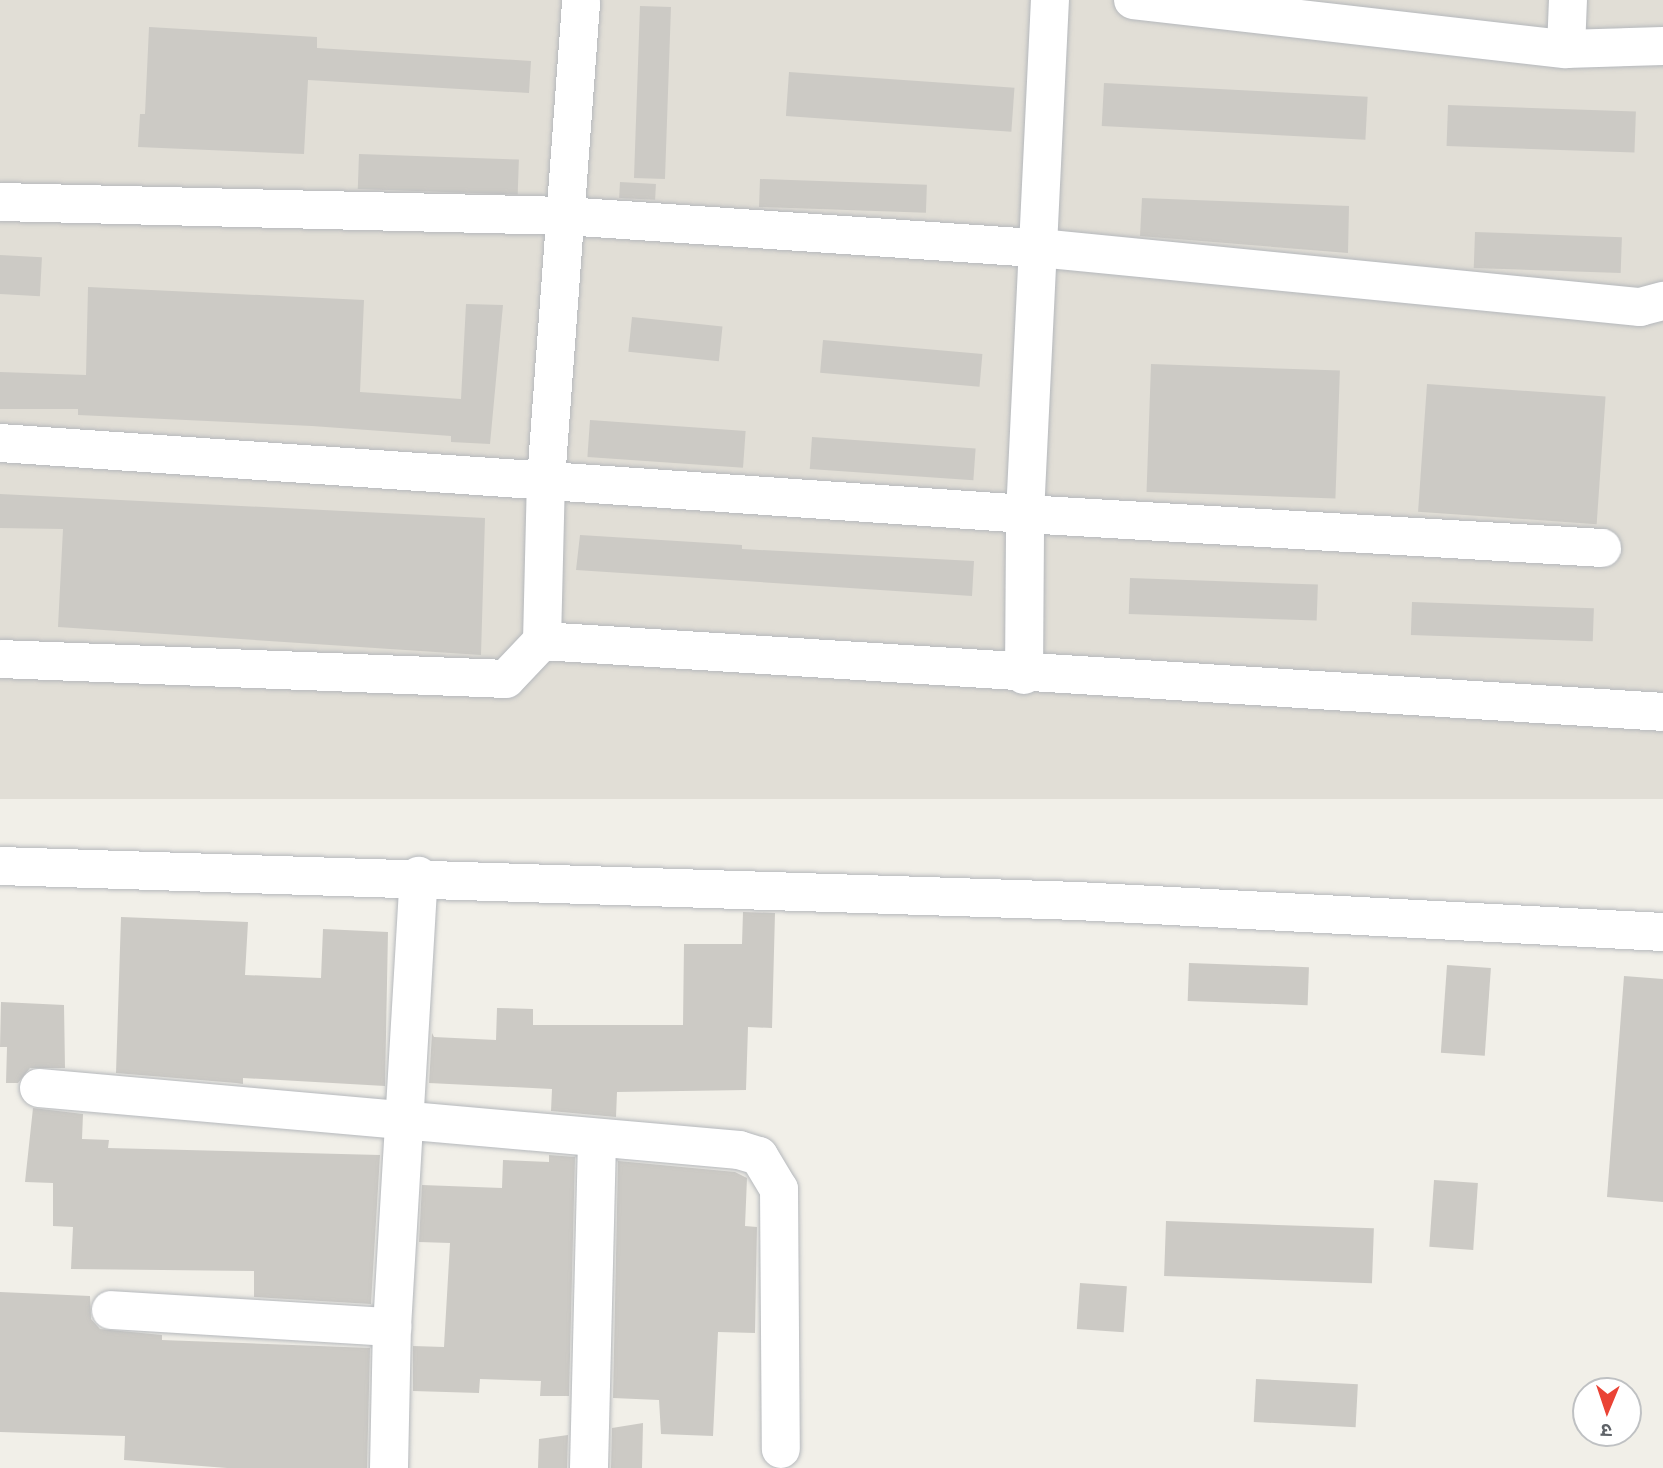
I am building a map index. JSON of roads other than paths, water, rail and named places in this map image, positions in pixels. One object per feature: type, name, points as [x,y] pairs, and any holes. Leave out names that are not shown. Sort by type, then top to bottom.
[{"type":"street","points":[[0,659],[506,679],[542,641],[545,480],[582,0]]},
{"type":"street","points":[[1024,675],[1024,514],[1050,0]]},
{"type":"street","points":[[1133,0],[1566,49],[1663,46]]},
{"type":"street","points":[[1566,49],[1568,0]]},
{"type":"street","points":[[0,202],[565,216],[1039,248],[1640,307],[1663,301]]},
{"type":"street","points":[[0,443],[1024,514],[1602,548]]},
{"type":"street","points":[[542,641],[1024,675],[1663,712]]},
{"type":"street","points":[[0,866],[419,877],[1077,901],[1663,932]]},
{"type":"street","points":[[389,1468],[393,1327],[419,877]]},
{"type":"street","points":[[39,1088],[597,1140],[739,1150],[759,1156],[779,1189],[781,1449]]},
{"type":"street","points":[[589,1468],[597,1140]]},
{"type":"street","points":[[111,1310],[393,1327]]}]
